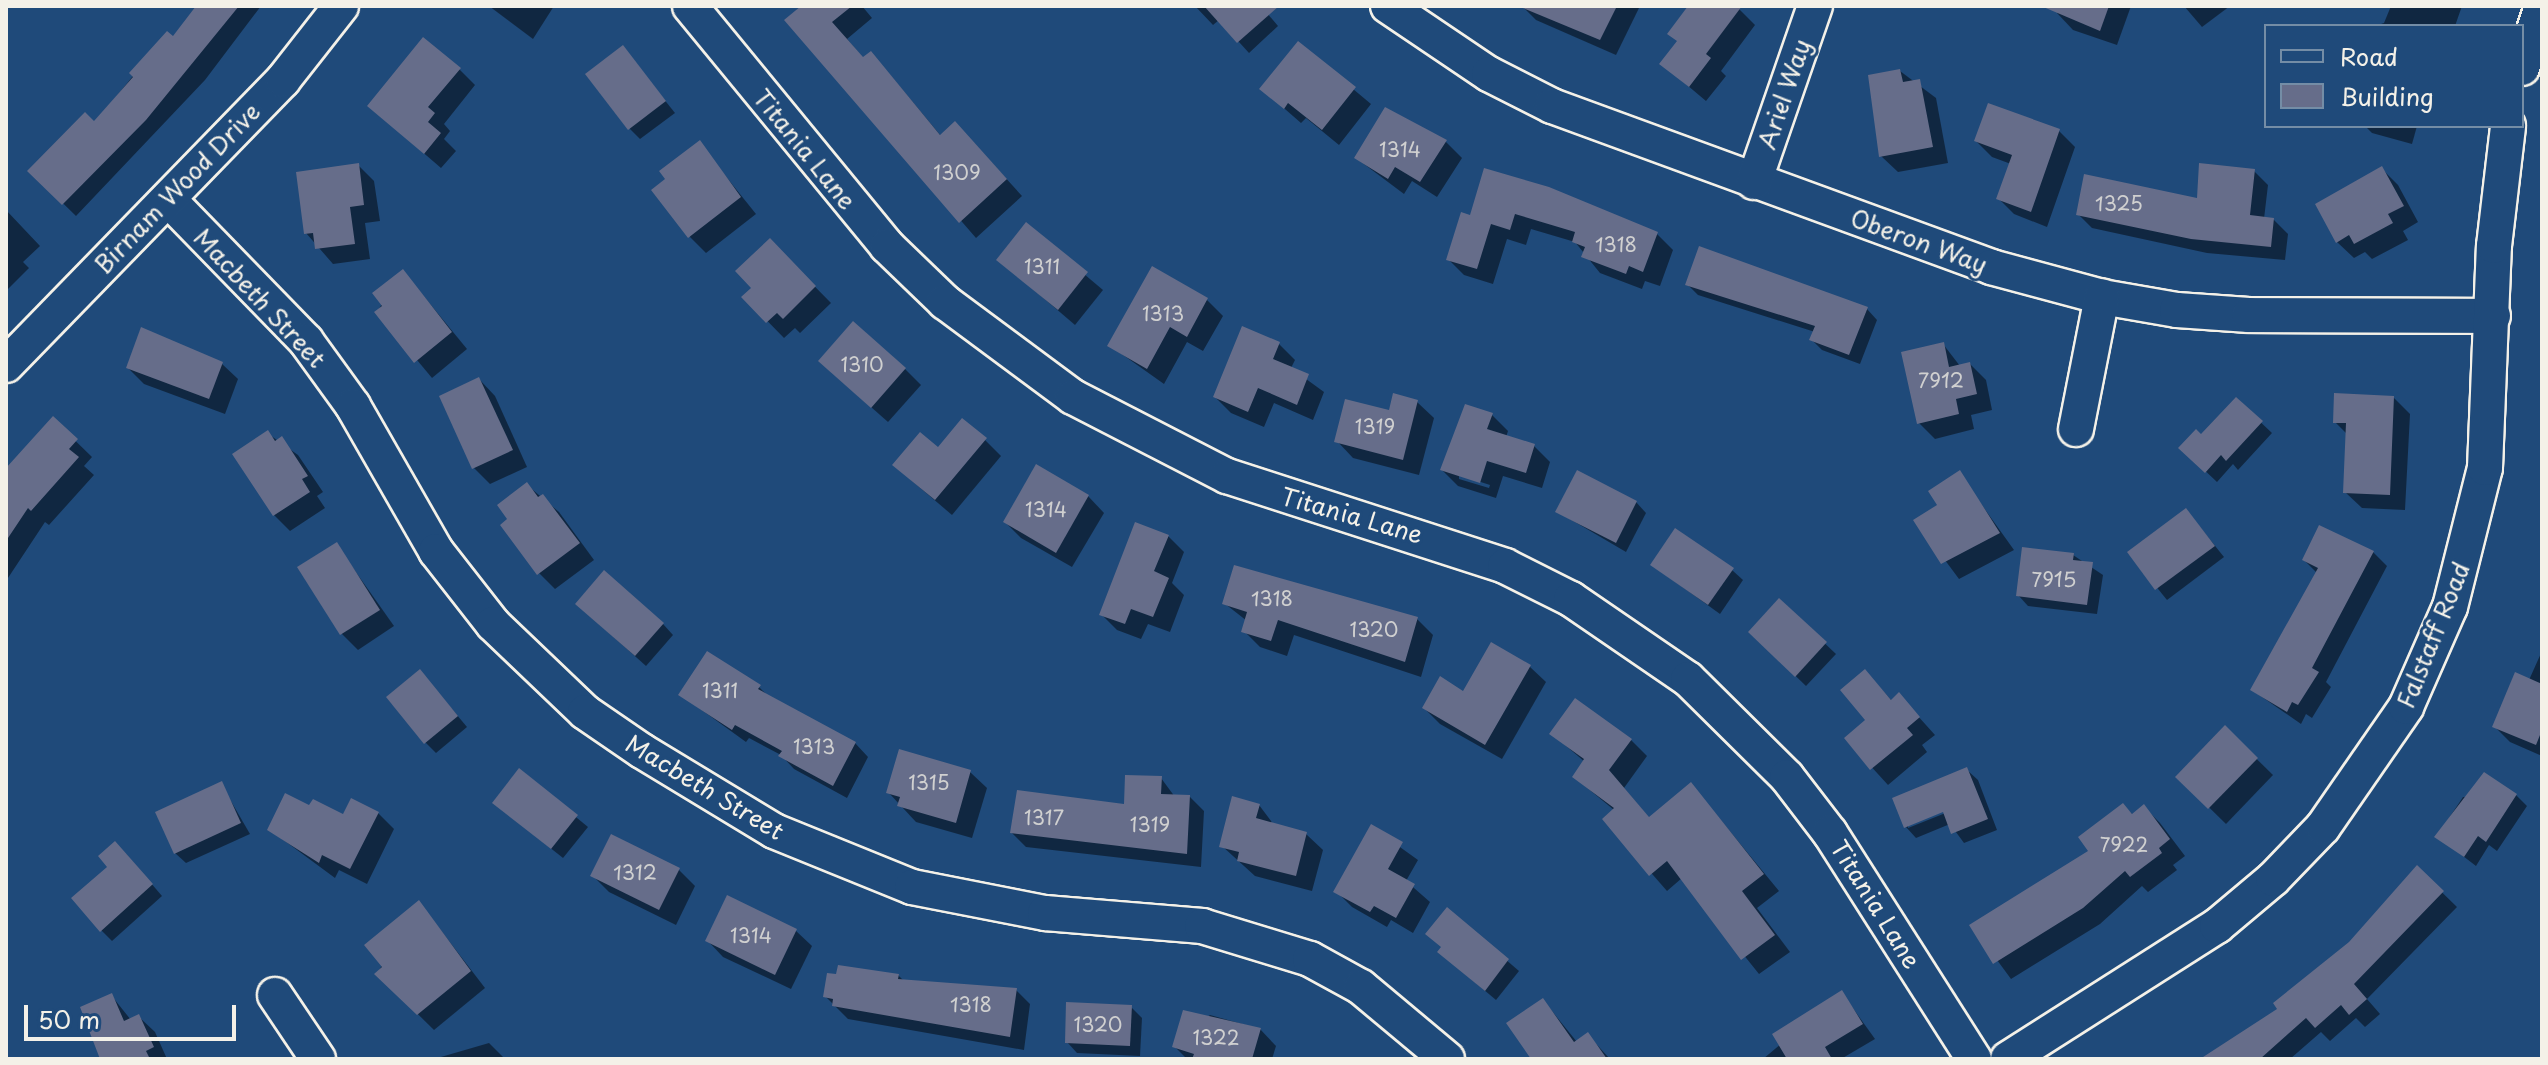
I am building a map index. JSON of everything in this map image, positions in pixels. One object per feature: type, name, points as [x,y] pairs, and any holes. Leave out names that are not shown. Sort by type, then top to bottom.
[{"type":"street","name":"Birnam Wood Drive","points":[[6,365],[283,80],[341,6]]},
{"type":"street","name":"Titania Lane","points":[[690,6],[887,246],[945,302],[1073,397],[1227,476],[1505,566],[1571,599],[1688,679],[1737,722],[1822,821],[1974,1059]]},
{"type":"street","name":"Oberon Way","points":[[1388,6],[1489,74],[1552,106],[1991,267],[2102,297],[2249,315],[2493,316]]},
{"type":"street","name":"Ariel Way","points":[[1754,182],[1815,6]]},
{"type":"street","name":"Falstaff Road","points":[[2008,1059],[2217,926],[2323,827],[2370,765],[2425,669],[2471,539],[2485,468],[2500,175],[2508,128]]},
{"type":"street","name":"Macbeth Street","points":[[168,199],[306,341],[353,406],[436,551],[493,624],[585,712],[642,751],[774,831],[912,887],[1031,911],[1202,926],[1310,959],[1394,1011],[1447,1059]]},
{"type":"street","points":[[2076,429],[2102,297]]},
{"type":"street","points":[[275,995],[318,1059]]},
{"type":"building","points":[[196,6],[239,6],[146,120],[62,205],[27,171],[85,112],[94,121],[133,77],[129,73],[167,31],[173,36]]},
{"type":"building","points":[[801,6],[852,6],[832,22],[863,57],[871,51],[940,135],[955,121],[1007,179],[959,223],[784,20]]},
{"type":"building","points":[[1204,6],[1279,6],[1237,43]]},
{"type":"building","points":[[1518,6],[1617,6],[1600,40]]},
{"type":"building","points":[[1688,6],[1742,6],[1706,54],[1711,58],[1689,87],[1659,64],[1677,41],[1667,34]]},
{"type":"building","points":[[2041,6],[2109,6],[2100,31]]},
{"type":"building","points":[[423,37],[461,68],[428,107],[435,113],[428,122],[441,133],[424,154],[367,106]]},
{"type":"building","points":[[1298,41],[1356,87],[1322,130],[1288,103],[1284,109],[1259,89]]},
{"type":"building","points":[[623,45],[666,101],[628,130],[585,74]]},
{"type":"building","points":[[1900,69],[1903,82],[1920,79],[1933,147],[1879,157],[1868,75]]},
{"type":"building","points":[[1988,103],[2060,129],[2031,212],[1996,199],[2012,155],[1974,141]]},
{"type":"building","points":[[1385,107],[1447,140],[1420,182],[1395,167],[1388,179],[1354,158]]},
{"type":"building","points":[[700,140],[741,197],[688,238],[651,190],[665,179],[659,171]]},
{"type":"building","points":[[359,163],[364,205],[350,207],[355,244],[315,249],[313,233],[304,234],[296,172]]},
{"type":"building","points":[[2199,163],[2255,169],[2250,215],[2274,218],[2271,247],[2191,239],[2076,215],[2084,174],[2197,198]]},
{"type":"building","points":[[2382,166],[2404,206],[2388,214],[2393,223],[2354,244],[2349,235],[2336,243],[2315,204]]},
{"type":"building","points":[[1484,168],[1549,187],[1658,232],[1643,272],[1629,266],[1626,274],[1581,257],[1585,247],[1572,242],[1575,232],[1515,214],[1510,230],[1491,224],[1477,269],[1446,260],[1461,212],[1470,215]]},
{"type":"building","points":[[1026,222],[1088,272],[1058,310],[996,260]]},
{"type":"building","points":[[770,238],[816,286],[783,319],[777,313],[766,323],[741,297],[751,288],[735,271]]},
{"type":"building","points":[[1699,246],[1868,307],[1849,355],[1809,340],[1815,326],[1685,285]]},
{"type":"building","points":[[1152,266],[1208,298],[1187,337],[1170,327],[1147,369],[1107,346]]},
{"type":"building","points":[[403,269],[452,332],[414,363],[374,312],[382,306],[372,293]]},
{"type":"building","points":[[853,321],[906,368],[871,408],[818,361]]},
{"type":"building","points":[[1242,326],[1280,342],[1273,359],[1309,374],[1297,405],[1258,388],[1248,412],[1213,397]]},
{"type":"building","points":[[141,327],[223,362],[209,399],[126,368]]},
{"type":"building","points":[[1944,342],[1949,367],[1970,362],[1977,394],[1956,399],[1959,414],[1917,424],[1901,352]]},
{"type":"building","points":[[479,377],[513,450],[472,469],[439,396]]},
{"type":"building","points":[[1393,393],[1418,400],[1403,460],[1334,442],[1345,399],[1389,410]]},
{"type":"building","points":[[2334,393],[2394,396],[2390,495],[2343,493],[2346,423],[2333,423]]},
{"type":"building","points":[[2236,397],[2263,421],[2226,461],[2221,455],[2205,473],[2178,448],[2196,429],[2201,434]]},
{"type":"building","points":[[1465,404],[1493,413],[1487,429],[1535,444],[1526,473],[1487,461],[1480,483],[1440,470]]},
{"type":"building","points":[[53,416],[78,439],[69,449],[79,457],[31,511],[28,508],[6,541],[6,468]]},
{"type":"building","points":[[962,418],[987,438],[935,500],[892,465],[920,432],[938,447]]},
{"type":"building","points":[[268,430],[275,441],[282,436],[308,476],[302,479],[310,492],[273,516],[232,454]]},
{"type":"building","points":[[1036,464],[1089,495],[1056,553],[1003,522]]},
{"type":"building","points":[[1577,470],[1637,501],[1616,543],[1555,512]]},
{"type":"building","points":[[1960,470],[2000,533],[1941,564],[1913,520],[1937,505],[1928,491]]},
{"type":"building","points":[[527,482],[538,497],[543,494],[580,543],[537,575],[500,525],[507,519],[497,505]]},
{"type":"building","points":[[2186,508],[2215,546],[2155,590],[2127,552]]},
{"type":"building","points":[[1135,522],[1169,535],[1154,571],[1169,578],[1153,617],[1131,609],[1125,624],[1099,615]]},
{"type":"building","points":[[2319,525],[2374,551],[2312,668],[2319,672],[2298,705],[2292,702],[2287,712],[2250,690],[2318,568],[2302,560]]},
{"type":"building","points":[[1675,528],[1734,568],[1708,605],[1650,565]]},
{"type":"building","points":[[337,542],[380,610],[340,635],[297,567]]},
{"type":"building","points":[[2022,547],[2074,553],[2073,560],[2093,562],[2087,605],[2016,596]]},
{"type":"building","points":[[1234,565],[1418,617],[1405,662],[1278,620],[1271,641],[1241,632],[1247,612],[1222,604]]},
{"type":"building","points":[[604,570],[664,623],[635,656],[575,604]]},
{"type":"building","points":[[1779,598],[1827,642],[1795,677],[1748,632]]},
{"type":"building","points":[[1491,642],[1531,665],[1485,745],[1422,708],[1440,676],[1463,691]]},
{"type":"building","points":[[707,651],[761,685],[758,689],[856,742],[833,786],[778,756],[782,751],[735,725],[732,730],[678,695]]},
{"type":"building","points":[[420,669],[458,716],[424,744],[386,697]]},
{"type":"building","points":[[1865,669],[1891,700],[1899,692],[1920,717],[1907,728],[1913,735],[1870,770],[1844,738],[1865,720],[1840,690]]},
{"type":"building","points":[[2515,672],[2542,684],[2542,730],[2536,745],[2492,727]]},
{"type":"building","points":[[1575,698],[1632,739],[1609,770],[1649,817],[1691,782],[1764,874],[1742,891],[1775,935],[1741,960],[1667,861],[1649,876],[1602,819],[1614,808],[1572,777],[1584,759],[1549,734]]},
{"type":"building","points":[[2225,725],[2258,758],[2208,809],[2175,777]]},
{"type":"building","points":[[899,749],[971,770],[956,823],[897,806],[900,797],[886,793]]},
{"type":"building","points":[[1967,767],[1988,819],[1951,834],[1943,812],[1904,828],[1892,798]]},
{"type":"building","points":[[519,768],[578,815],[551,849],[492,803]]},
{"type":"building","points":[[2484,772],[2517,794],[2486,842],[2478,836],[2464,857],[2434,837]]},
{"type":"building","points":[[1125,775],[1162,776],[1161,794],[1190,795],[1187,854],[1010,833],[1017,790],[1124,804]]},
{"type":"building","points":[[222,781],[241,823],[174,854],[155,812]]},
{"type":"building","points":[[285,793],[309,805],[313,799],[343,814],[351,798],[379,812],[350,869],[322,855],[319,863],[267,830]]},
{"type":"building","points":[[1232,796],[1260,804],[1256,818],[1307,832],[1296,876],[1237,861],[1239,852],[1219,847]]},
{"type":"building","points":[[2123,803],[2132,814],[2144,804],[2170,839],[2159,848],[2162,853],[2130,877],[2125,871],[2083,908],[1993,964],[1969,925],[2088,851],[2078,837]]},
{"type":"building","points":[[1371,824],[1403,842],[1388,869],[1415,884],[1396,918],[1374,906],[1370,912],[1333,892]]},
{"type":"building","points":[[611,834],[680,868],[659,910],[590,876]]},
{"type":"building","points":[[115,841],[153,884],[100,932],[71,898],[107,867],[98,856]]},
{"type":"building","points":[[2417,865],[2444,891],[2354,984],[2367,999],[2349,1015],[2341,1005],[2315,1028],[2306,1018],[2260,1059],[2200,1059],[2277,1009],[2273,1003],[2349,942]]},
{"type":"building","points":[[727,895],[797,929],[775,975],[705,941]]},
{"type":"building","points":[[419,900],[471,971],[417,1015],[374,974],[382,967],[364,945]]},
{"type":"building","points":[[1447,907],[1509,959],[1485,991],[1437,952],[1441,947],[1425,934]]},
{"type":"building","points":[[838,965],[899,974],[898,979],[1017,988],[1010,1037],[832,1006],[833,999],[823,997],[827,973],[836,974]]},
{"type":"building","points":[[1842,990],[1863,1024],[1825,1047],[1832,1059],[1787,1059],[1772,1034]]},
{"type":"building","points":[[112,993],[124,1021],[139,1014],[154,1047],[146,1051],[150,1059],[100,1059],[80,1007]]},
{"type":"building","points":[[1543,998],[1574,1042],[1588,1032],[1607,1059],[1531,1059],[1506,1023]]},
{"type":"building","points":[[1066,1002],[1132,1005],[1130,1046],[1065,1043]]},
{"type":"building","points":[[1183,1010],[1261,1028],[1252,1059],[1192,1059],[1194,1054],[1172,1047]]}]
